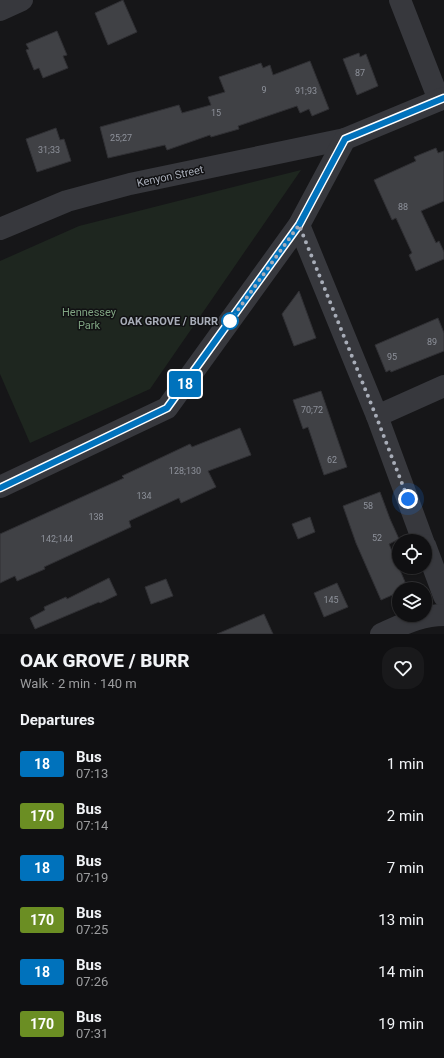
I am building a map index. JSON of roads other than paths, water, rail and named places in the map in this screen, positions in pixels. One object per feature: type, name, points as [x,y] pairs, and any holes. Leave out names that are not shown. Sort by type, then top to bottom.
[{"type":"street","points":[[0,10],[22,0]]},
{"type":"street","points":[[400,0],[441,99]]},
{"type":"street","name":"Kenyon Street","points":[[0,229],[67,201],[130,184],[345,139],[441,99]]},
{"type":"street","points":[[0,488],[167,408],[299,225],[345,139]]},
{"type":"street","points":[[299,225],[376,416],[420,534]]},
{"type":"street","points":[[376,416],[444,386]]},
{"type":"street","points":[[432,564],[444,596]]},
{"type":"street","points":[[380,634],[430,615],[444,615]]},
{"type":"place","name":"OAK GROVE / BURR","points":[[230,321]]},
{"type":"park label","name":"Hennessey Park","points":[[89,318]]}]
